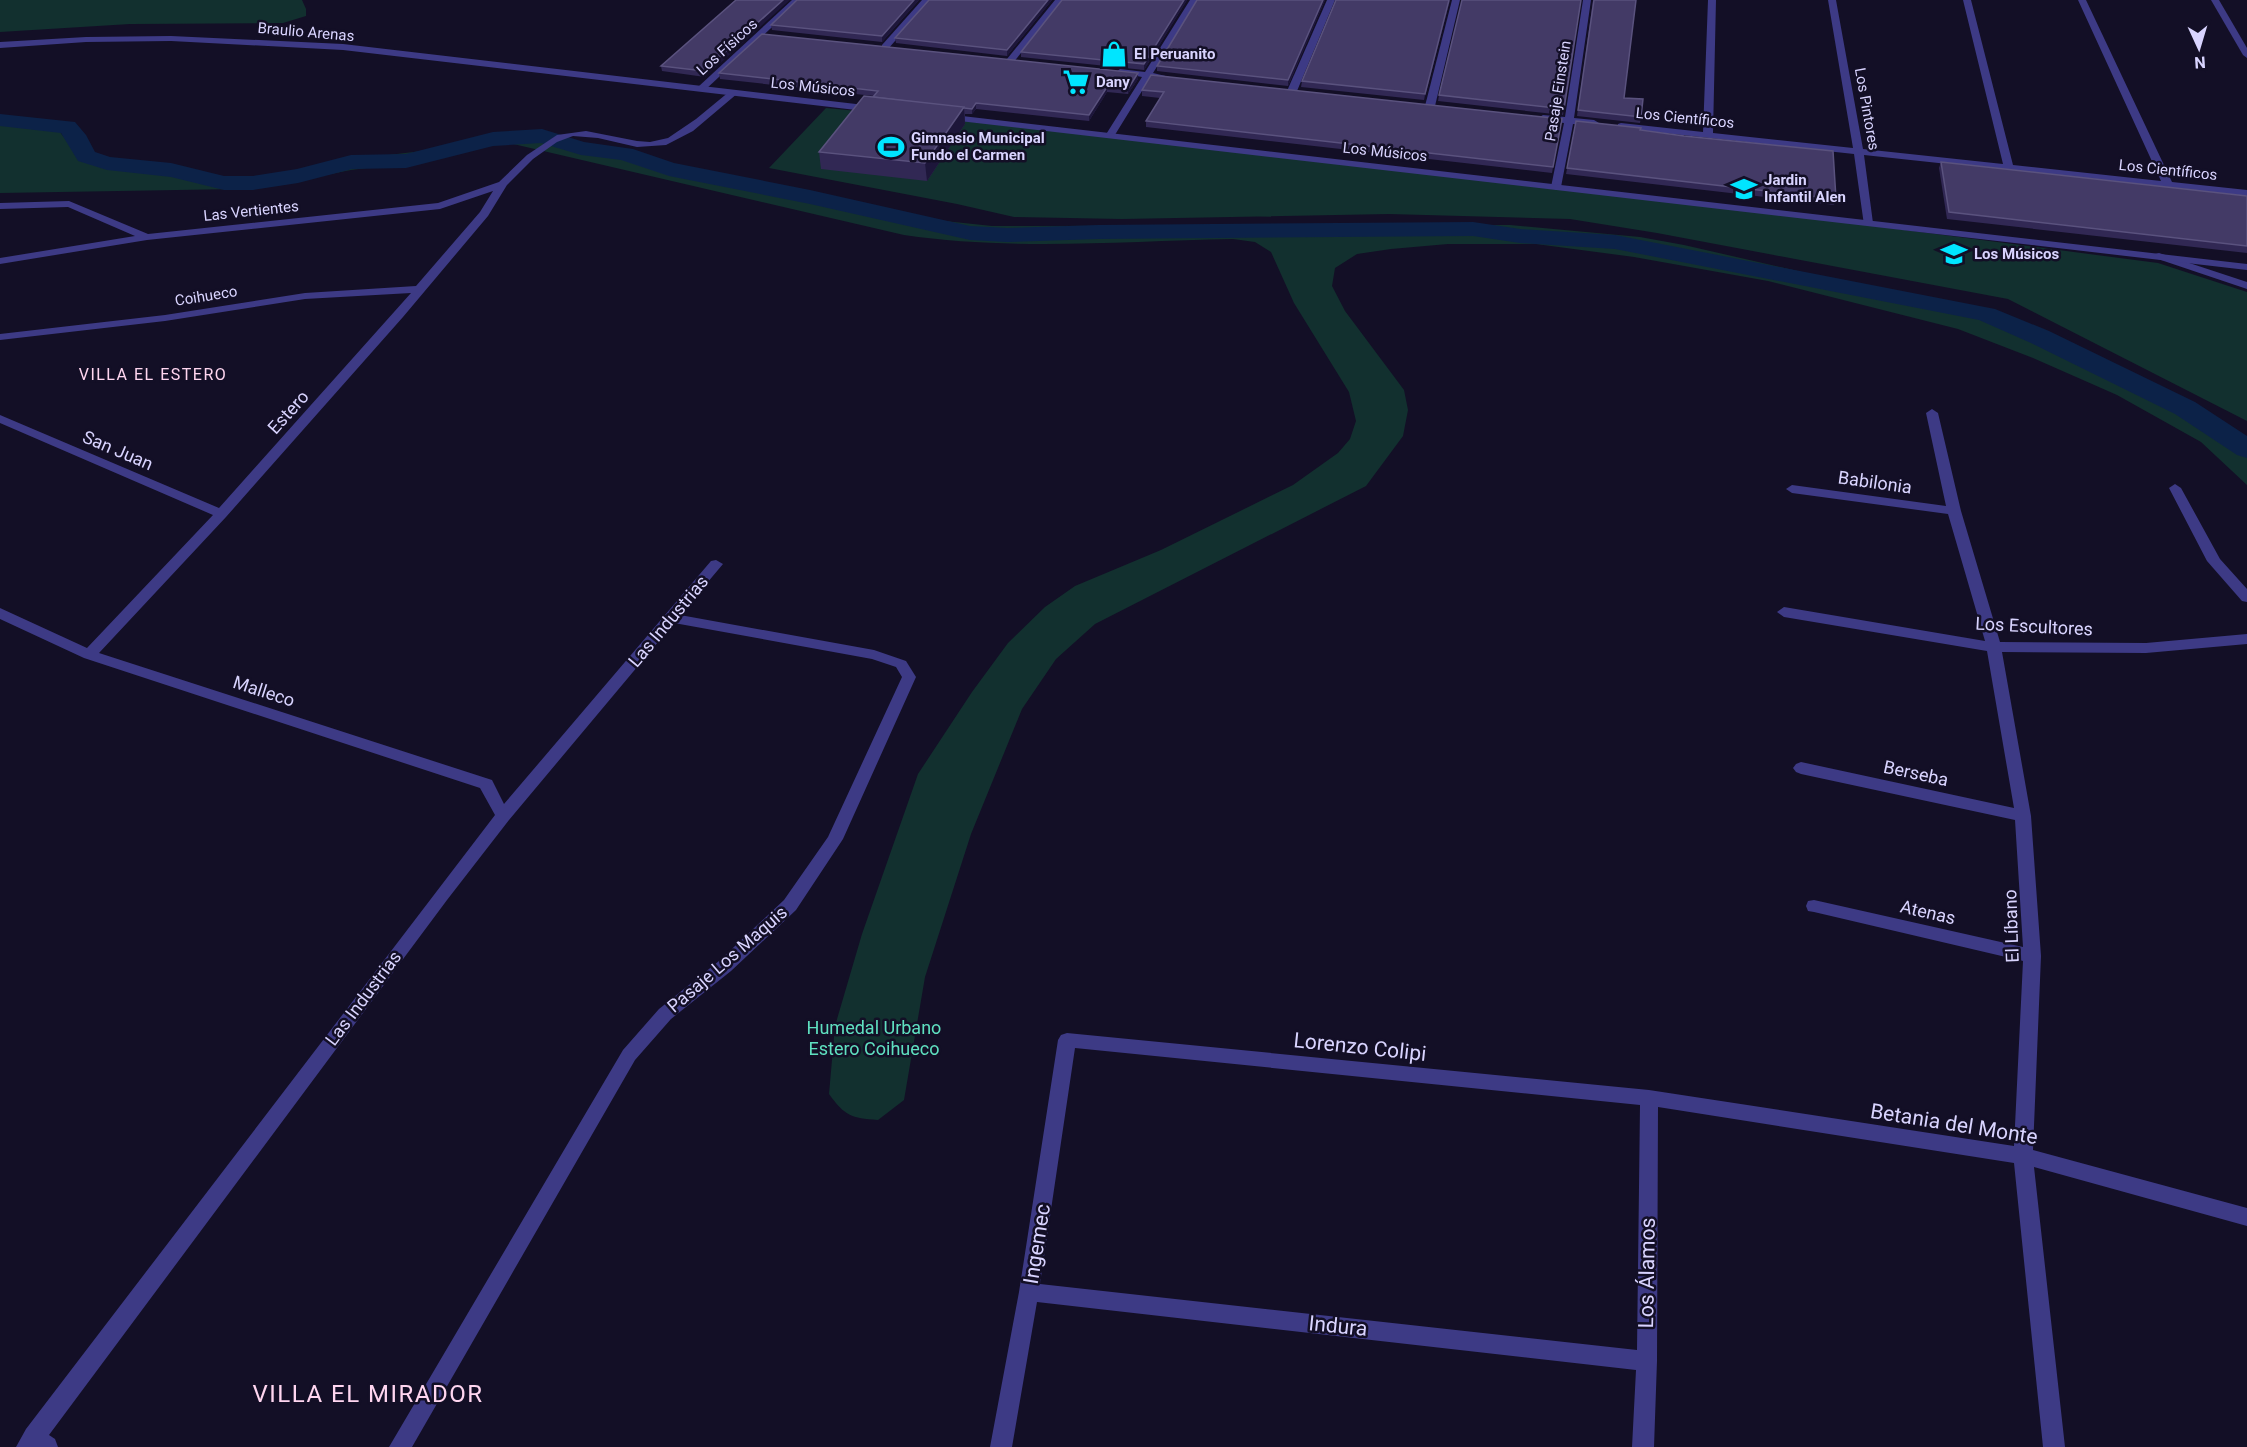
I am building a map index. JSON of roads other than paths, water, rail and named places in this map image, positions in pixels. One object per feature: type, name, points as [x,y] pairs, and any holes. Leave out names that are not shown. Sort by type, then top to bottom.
[{"type":"street","name":"Los Físicos","points":[[701,90],[767,35],[797,0]]},
{"type":"street","points":[[885,47],[927,0]]},
{"type":"street","points":[[1010,61],[1059,0]]},
{"type":"street","points":[[1110,136],[1194,0]]},
{"type":"street","points":[[1292,91],[1331,0]]},
{"type":"street","points":[[1430,106],[1456,0]]},
{"type":"street","name":"Pasaje Einstein","points":[[1556,187],[1569,121],[1587,0]]},
{"type":"street","points":[[1708,135],[1712,0]]},
{"type":"street","name":"Los Pintores","points":[[1832,0],[1859,152],[1868,223]]},
{"type":"street","points":[[1967,0],[2009,168]]},
{"type":"street","points":[[2082,0],[2168,185]]},
{"type":"street","points":[[2215,0],[2247,55]]},
{"type":"street","name":"Braulio Arenas","points":[[1,45],[107,38],[265,41],[343,47],[609,79]]},
{"type":"street","points":[[873,46],[897,48]]},
{"type":"street","points":[[999,59],[1021,62]]},
{"type":"street","points":[[1113,72],[1181,79]]},
{"type":"street","name":"Los Músicos","points":[[609,79],[886,111]]},
{"type":"street","points":[[1281,90],[1304,92]]},
{"type":"street","points":[[502,184],[558,137],[577,132],[594,133],[645,145],[663,143],[677,136],[733,93]]},
{"type":"street","points":[[1418,104],[1442,107]]},
{"type":"street","name":"Los Músicos","points":[[933,116],[2247,267]]},
{"type":"street","points":[[1534,117],[1604,124]]},
{"type":"street","name":"Los Científicos","points":[[1616,125],[2247,193]]},
{"type":"street","name":"Las Vertientes","points":[[0,261],[147,237],[440,206],[502,184]]},
{"type":"street","name":"Estero","points":[[89,655],[221,514],[399,315],[418,289],[486,212],[502,184]]},
{"type":"street","points":[[0,206],[69,204],[147,237]]},
{"type":"street","name":"Los Músicos","points":[[2158,256],[2247,286]]},
{"type":"street","name":"Coihueco","points":[[0,337],[165,318],[305,296],[418,289]]},
{"type":"street","name":"El Líbano","points":[[1932,413],[1954,511],[1994,647],[2023,816],[2032,957],[2023,1156],[2054,1447]]},
{"type":"street","name":"San Juan","points":[[0,419],[221,514]]},
{"type":"street","points":[[2175,488],[2214,561],[2247,598]]},
{"type":"street","name":"Babilonia","points":[[1792,489],[1954,511]]},
{"type":"street","name":"Las Industrias","points":[[36,1444],[441,895],[504,816],[716,564]]},
{"type":"street","name":"Los Escultores","points":[[1784,612],[1994,647],[2146,648],[2247,639]]},
{"type":"street","name":"Malleco","points":[[0,613],[89,655],[486,784],[504,816]]},
{"type":"street","name":"Pasaje Los Maquis","points":[[400,1447],[629,1055],[665,1014],[726,966],[790,904],[835,838],[909,677],[901,664],[874,655],[671,618]]},
{"type":"street","name":"Berseba","points":[[1801,768],[2023,816]]},
{"type":"street","name":"Atenas","points":[[1814,906],[2032,957]]},
{"type":"street","name":"Lorenzo Colipi","points":[[1067,1040],[1649,1098]]},
{"type":"street","name":"Ingemec","points":[[1000,1447],[1029,1292],[1067,1040]]},
{"type":"street","name":"Betania del Monte","points":[[1649,1098],[2023,1156],[2247,1217]]},
{"type":"street","name":"Los Álamos","points":[[1643,1447],[1647,1361],[1649,1098]]},
{"type":"street","name":"Indura","points":[[1029,1292],[1647,1361]]},
{"type":"waterway","points":[[0,120],[67,127],[75,135],[86,156],[107,163],[171,170],[224,183],[253,183],[298,176],[351,162],[406,161],[493,139],[542,136],[581,148],[625,154],[669,169],[810,197],[970,233],[1007,235],[1098,232],[1473,229],[1520,236],[1615,242],[1986,314],[2040,337],[2185,408],[2247,449]]},
{"type":"place","name":"El Peruanito","points":[[1114,54]]},
{"type":"place","name":"Dany","points":[[1076,82]]},
{"type":"place","name":"Gimnasio Municipal Fundo el Carmen","points":[[891,147]]},
{"type":"place","name":"Jardin Infantil Alen","points":[[1744,189]]},
{"type":"place","name":"Los Músicos","points":[[1954,254]]},
{"type":"district","name":"VILLA EL ESTERO","points":[[153,374]]},
{"type":"district","name":"VILLA EL MIRADOR","points":[[368,1394]]},
{"type":"park label","name":"Humedal Urbano Estero Coihueco","points":[[874,1037]]}]
